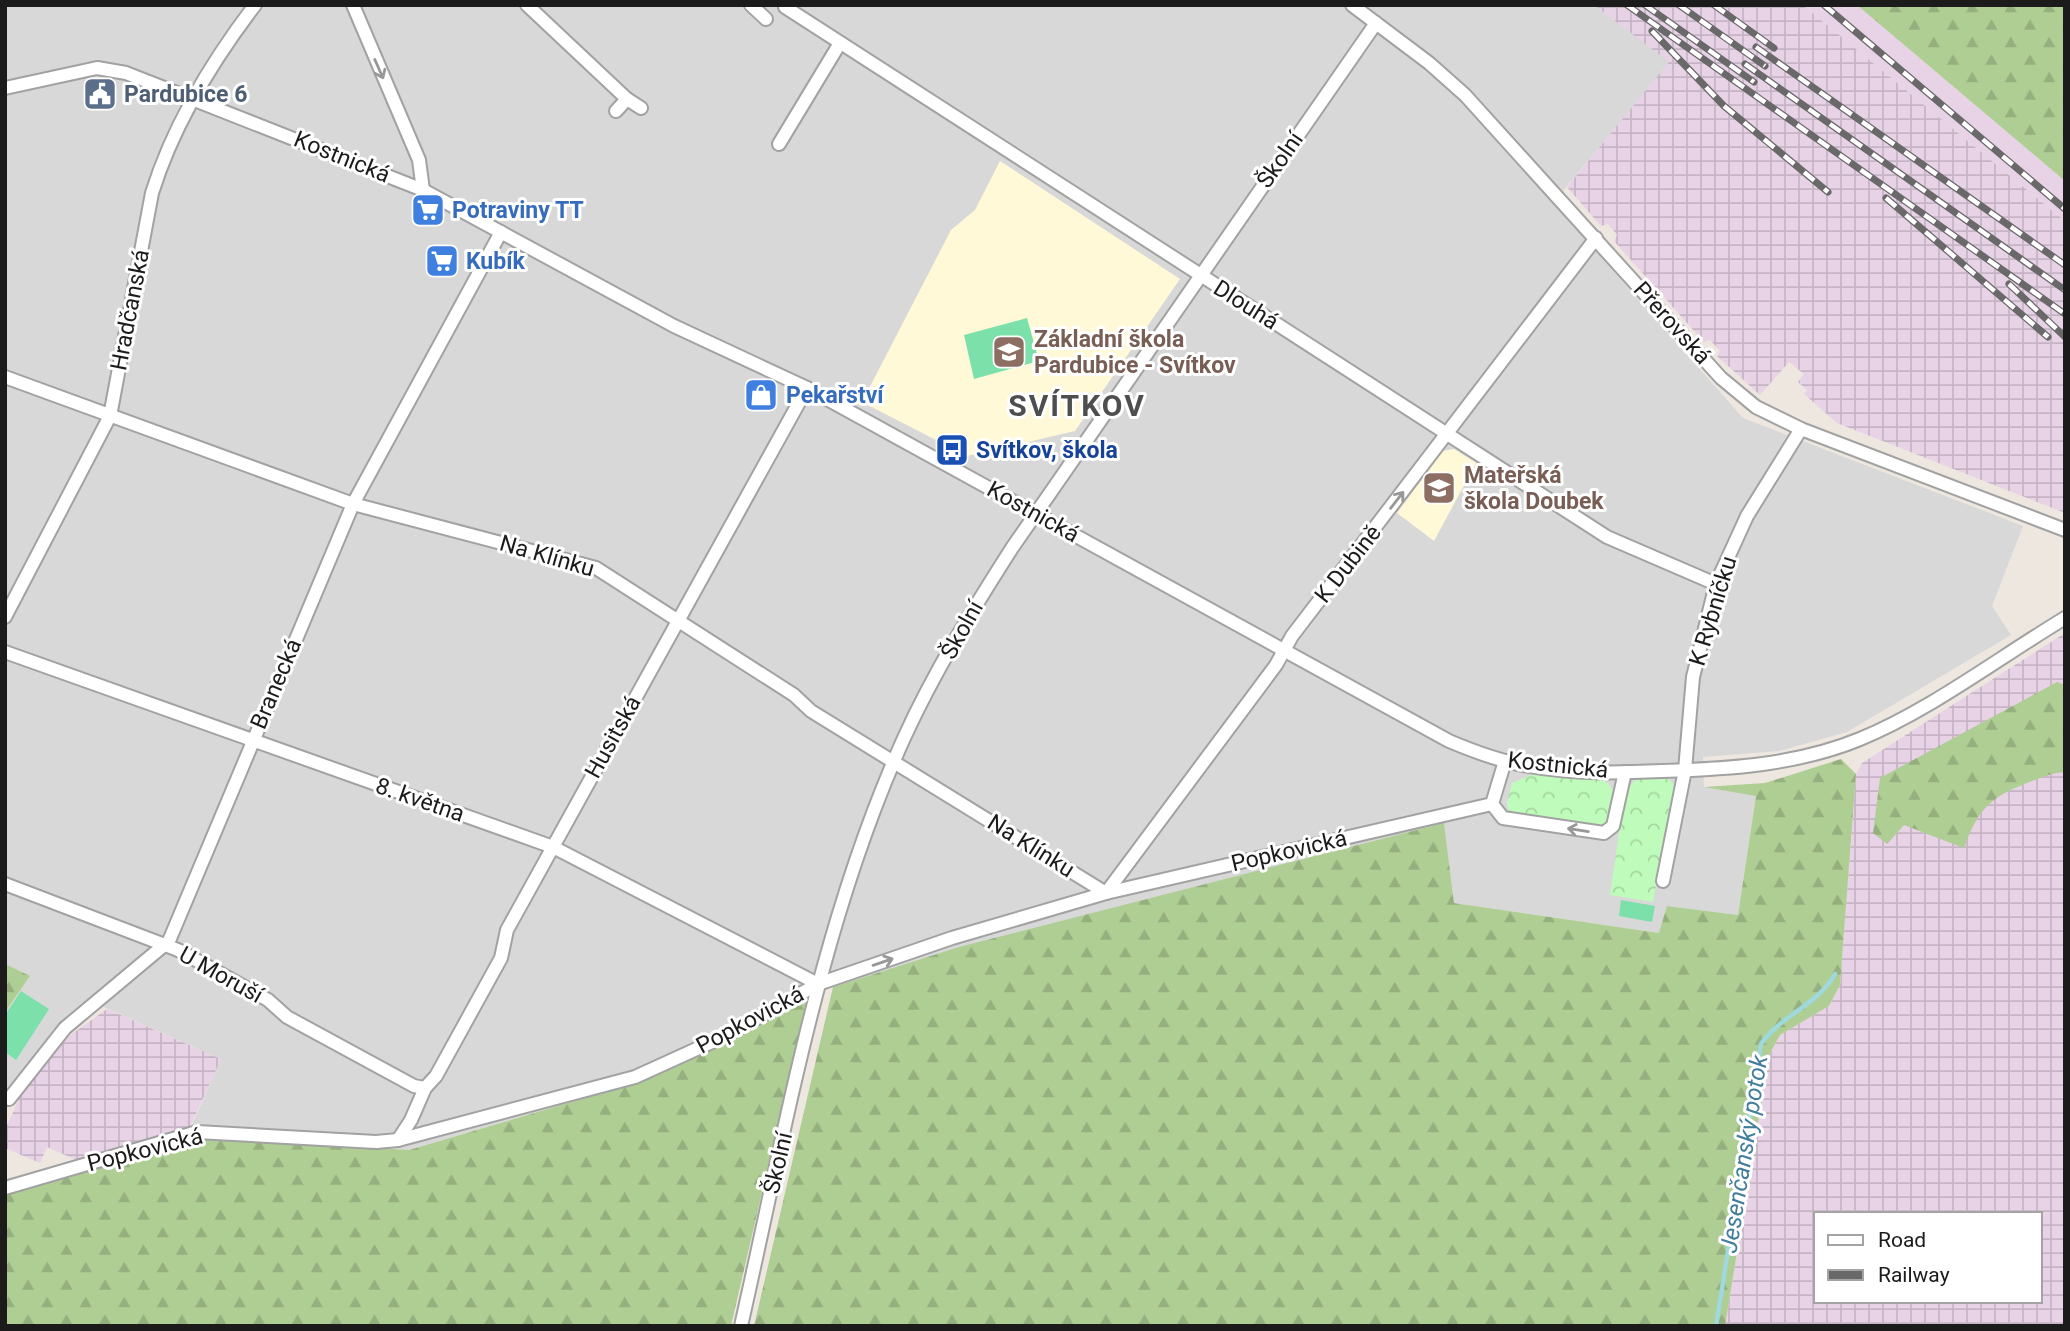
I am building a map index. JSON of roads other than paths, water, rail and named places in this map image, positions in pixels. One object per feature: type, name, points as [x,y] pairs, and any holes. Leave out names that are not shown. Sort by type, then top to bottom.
[{"type":"street","points":[[354,5],[419,160],[423,190]]},
{"type":"street","points":[[527,5],[627,99],[641,108]]},
{"type":"street","points":[[751,5],[766,19]]},
{"type":"street","name":"Přerovská","points":[[1352,5],[1429,63],[1465,95],[1733,390],[1756,407],[1801,429],[2065,530]]},
{"type":"street","name":"Hradčanská","points":[[5,617],[110,416],[152,193],[162,165],[195,98],[250,7]]},
{"type":"street","name":"Dlouhá","points":[[785,7],[1615,541],[1716,584]]},
{"type":"street","name":"Školní","points":[[741,1326],[818,984],[857,857],[894,761],[958,636],[1037,513],[1199,275],[1376,23]]},
{"type":"street","points":[[779,144],[840,43]]},
{"type":"street","name":"Kostnická","points":[[5,88],[97,68],[127,73],[423,190],[664,321],[807,388],[1037,513],[1284,653],[1449,741],[1505,761],[1554,770],[1625,772],[1759,765],[1797,758],[1857,740],[1890,726],[2065,618]]},
{"type":"street","points":[[617,111],[627,99]]},
{"type":"street","points":[[790,125],[803,132]]},
{"type":"street","name":"Branecká","points":[[7,1100],[56,1037],[166,945],[353,503],[501,232]]},
{"type":"street","name":"K Dubině","points":[[1106,893],[1284,653],[1292,636],[1596,238]]},
{"type":"street","name":"Na Klínku","points":[[5,377],[353,503],[587,564],[794,695],[807,709],[1106,893]]},
{"type":"street","name":"Husitská","points":[[398,1140],[418,1107],[425,1087],[436,1076],[501,958],[507,930],[807,388]]},
{"type":"street","name":"K Rybníčku","points":[[1685,770],[1693,677],[1716,584],[1747,516],[1801,429]]},
{"type":"street","name":"8. května","points":[[5,652],[553,847],[818,984]]},
{"type":"street","points":[[1505,761],[1492,804],[1503,818],[1604,833],[1613,826],[1625,772]]},
{"type":"street","points":[[1663,881],[1685,770]]},
{"type":"street","name":"Popkovická","points":[[5,1188],[197,1132],[376,1142],[431,1132],[635,1077],[723,1037],[818,984],[952,938],[1106,893],[1492,804]]},
{"type":"street","name":"U Moruší","points":[[5,884],[166,945],[268,1000],[287,1017],[414,1086],[425,1087]]},
{"type":"street","points":[[418,1107],[431,1132]]},
{"type":"waterway","name":"Jesenčanský potok","points":[[1716,1326],[1761,1044],[1779,1025],[1819,994],[1835,974]]},
{"type":"railway","points":[[1627,5],[2065,314]]},
{"type":"railway","points":[[1645,5],[1754,82]]},
{"type":"railway","points":[[1679,5],[1765,66]]},
{"type":"railway","points":[[1714,5],[1774,48]]},
{"type":"railway","points":[[1824,5],[2065,209]]},
{"type":"railway","points":[[1652,31],[1724,106],[1828,192]]},
{"type":"railway","points":[[1756,47],[2065,265]]},
{"type":"railway","points":[[1745,64],[2065,290]]},
{"type":"railway","points":[[1886,198],[2048,337]]},
{"type":"railway","points":[[2009,284],[2065,337]]},
{"type":"place","name":"Pardubice 6","points":[[100,94]]},
{"type":"place","name":"Potraviny TT","points":[[428,210]]},
{"type":"place","name":"Kubík","points":[[442,261]]},
{"type":"place","name":"Základní škola Pardubice - Svítkov","points":[[1009,352]]},
{"type":"place","name":"Pekařství","points":[[761,395]]},
{"type":"place","name":"Svítkov, škola","points":[[952,450]]},
{"type":"place","name":"Mateřská škola Doubek","points":[[1439,488]]},
{"type":"district","name":"SVÍTKOV","points":[[1077,405]]}]
